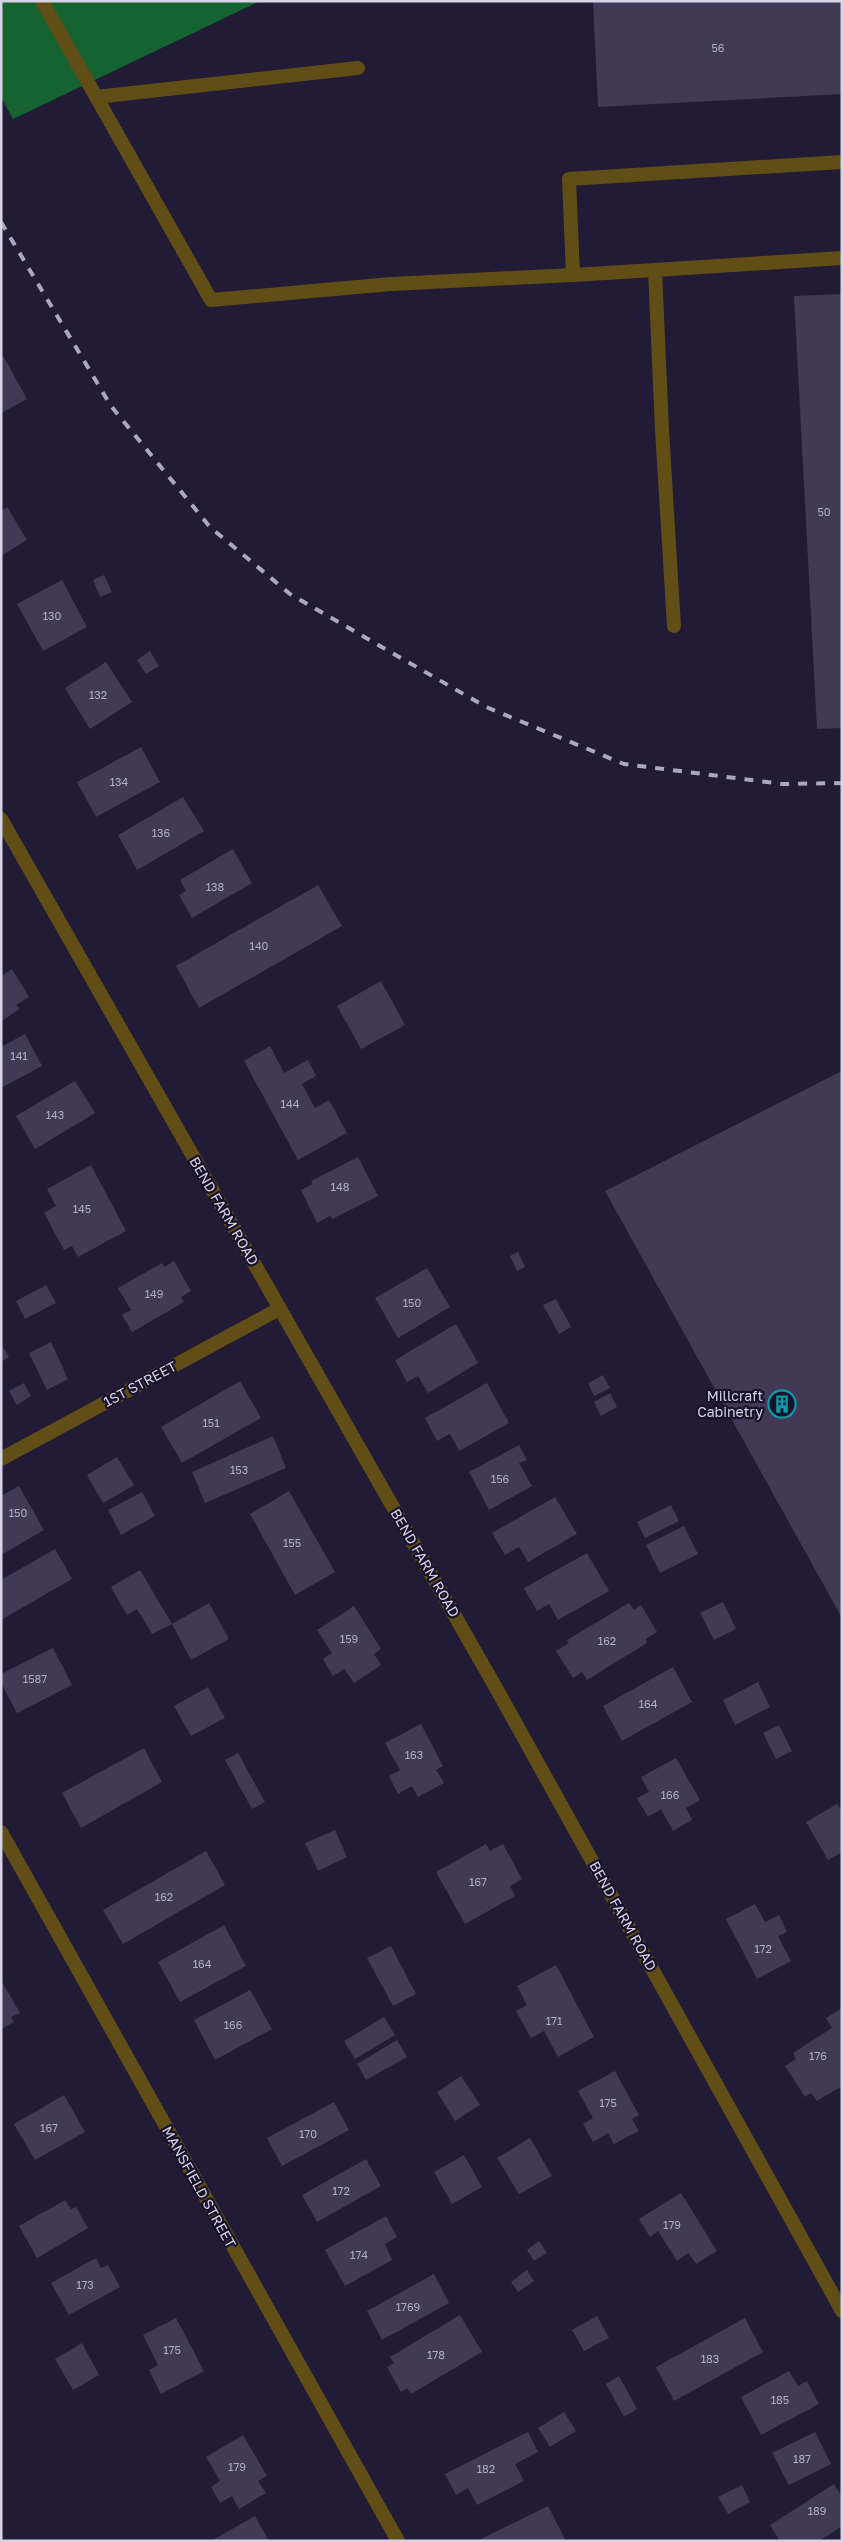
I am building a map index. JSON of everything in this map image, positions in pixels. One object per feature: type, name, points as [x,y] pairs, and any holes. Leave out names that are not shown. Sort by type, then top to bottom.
[{"type":"street","points":[[42,1],[211,300],[391,284],[842,258]]},
{"type":"street","points":[[96,97],[358,68]]},
{"type":"street","points":[[573,274],[569,180],[842,162]]},
{"type":"street","points":[[656,270],[662,430],[674,626]]},
{"type":"street","name":"BEND FARM ROAD","points":[[1,819],[500,1695],[842,2311]]},
{"type":"street","name":"1ST STREET","points":[[1,1459],[279,1309]]},
{"type":"street","name":"MANSFIELD STREET","points":[[1,1832],[398,2541]]},
{"type":"green space","points":[[1,1],[260,1],[13,119],[1,97]]},
{"type":"building","points":[[593,1],[842,1],[842,94],[598,107]]},
{"type":"building","points":[[842,294],[842,728],[817,729],[794,296]]},
{"type":"building","points":[[1,352],[27,399],[1,413]]},
{"type":"building","points":[[7,507],[27,540],[1,556],[1,511]]},
{"type":"building","points":[[104,575],[112,592],[100,597],[93,580]]},
{"type":"building","points":[[62,580],[87,627],[43,651],[17,604]]},
{"type":"building","points":[[150,651],[159,666],[146,674],[137,660]]},
{"type":"building","points":[[106,662],[132,702],[90,729],[65,688]]},
{"type":"building","points":[[141,747],[160,782],[96,817],[77,782]]},
{"type":"building","points":[[183,797],[204,831],[137,870],[118,835]]},
{"type":"building","points":[[233,849],[252,883],[192,918],[179,895],[186,891],[180,880]]},
{"type":"building","points":[[318,885],[342,926],[199,1008],[176,966]]},
{"type":"building","points":[[12,969],[29,997],[16,1005],[20,1009],[1,1021],[1,971],[3,975]]},
{"type":"building","points":[[381,981],[405,1025],[361,1049],[337,1006]]},
{"type":"building","points":[[25,1034],[42,1066],[1,1088],[1,1047]]},
{"type":"building","points":[[270,1046],[284,1073],[308,1060],[316,1076],[302,1084],[315,1108],[329,1100],[347,1133],[298,1160],[244,1061]]},
{"type":"building","name":"Millcraft Cabinetry","points":[[842,1071],[842,1618],[605,1191]]},
{"type":"building","points":[[75,1081],[95,1113],[35,1149],[16,1116]]},
{"type":"building","points":[[358,1157],[378,1196],[332,1219],[330,1216],[317,1223],[301,1190],[313,1184],[311,1181]]},
{"type":"building","points":[[91,1165],[126,1231],[78,1257],[72,1246],[64,1250],[44,1213],[56,1206],[47,1189]]},
{"type":"building","points":[[518,1252],[525,1267],[517,1271],[510,1256]]},
{"type":"building","points":[[174,1261],[191,1291],[181,1297],[184,1302],[132,1332],[122,1315],[131,1310],[118,1288],[162,1263],[164,1267]]},
{"type":"building","points":[[427,1268],[450,1307],[398,1338],[375,1298]]},
{"type":"building","points":[[46,1285],[56,1303],[25,1319],[16,1301]]},
{"type":"building","points":[[556,1299],[571,1327],[559,1334],[543,1305]]},
{"type":"building","points":[[456,1324],[478,1363],[428,1393],[418,1376],[407,1382],[395,1360]]},
{"type":"building","points":[[51,1342],[68,1379],[47,1390],[29,1353]]},
{"type":"building","points":[[1,1344],[9,1357],[1,1362]]},
{"type":"building","points":[[603,1375],[610,1388],[594,1396],[588,1383]]},
{"type":"building","points":[[240,1381],[261,1418],[182,1463],[161,1427]]},
{"type":"building","points":[[24,1383],[31,1396],[17,1405],[9,1391]]},
{"type":"building","points":[[487,1383],[509,1423],[459,1451],[450,1434],[437,1441],[425,1418]]},
{"type":"building","points":[[610,1393],[617,1407],[601,1416],[594,1402]]},
{"type":"building","points":[[273,1436],[286,1468],[205,1503],[192,1472]]},
{"type":"building","points":[[519,1445],[527,1460],[519,1463],[532,1486],[489,1510],[469,1472]]},
{"type":"building","points":[[117,1457],[134,1485],[103,1503],[87,1475]]},
{"type":"building","points":[[19,1486],[44,1530],[1,1555],[1,1496]]},
{"type":"building","points":[[289,1491],[335,1572],[295,1595],[250,1514]]},
{"type":"building","points":[[142,1492],[155,1516],[121,1535],[108,1510]]},
{"type":"building","points":[[555,1497],[577,1534],[528,1562],[519,1547],[505,1555],[492,1533]]},
{"type":"building","points":[[671,1505],[679,1521],[645,1538],[637,1522]]},
{"type":"building","points":[[684,1526],[698,1554],[660,1573],[646,1545]]},
{"type":"building","points":[[55,1549],[72,1579],[1,1620],[1,1580]]},
{"type":"building","points":[[587,1553],[609,1591],[558,1620],[549,1604],[537,1611],[524,1588]]},
{"type":"building","points":[[140,1570],[172,1624],[152,1634],[137,1609],[127,1615],[111,1587]]},
{"type":"building","points":[[723,1602],[736,1629],[714,1640],[700,1613]]},
{"type":"building","points":[[209,1603],[229,1639],[191,1660],[172,1624]]},
{"type":"building","points":[[629,1603],[634,1610],[641,1605],[657,1632],[646,1639],[647,1643],[587,1680],[582,1672],[573,1678],[556,1651],[569,1643],[567,1640]]},
{"type":"building","points":[[354,1606],[381,1649],[374,1654],[381,1665],[354,1683],[344,1669],[333,1676],[323,1659],[332,1653],[317,1630]]},
{"type":"building","points":[[53,1648],[72,1685],[17,1713],[1,1683],[1,1674]]},
{"type":"building","points":[[673,1667],[692,1702],[622,1741],[603,1706]]},
{"type":"building","points":[[758,1682],[770,1707],[735,1725],[723,1700]]},
{"type":"building","points":[[208,1687],[225,1718],[191,1736],[174,1706]]},
{"type":"building","points":[[421,1724],[443,1766],[436,1770],[444,1783],[418,1797],[412,1786],[398,1794],[389,1776],[400,1770],[385,1743]]},
{"type":"building","points":[[779,1725],[792,1751],[776,1759],[763,1733]]},
{"type":"building","points":[[144,1748],[162,1782],[81,1828],[62,1793]]},
{"type":"building","points":[[238,1753],[265,1802],[252,1809],[225,1760]]},
{"type":"building","points":[[676,1758],[700,1800],[686,1808],[692,1820],[673,1831],[661,1809],[648,1817],[637,1798],[649,1792],[641,1777]]},
{"type":"building","points":[[837,1804],[842,1811],[842,1852],[828,1860],[806,1822]]},
{"type":"building","points":[[335,1830],[347,1857],[318,1871],[305,1843]]},
{"type":"building","points":[[486,1844],[490,1851],[503,1844],[522,1879],[510,1886],[515,1896],[465,1924],[436,1872]]},
{"type":"building","points":[[206,1851],[225,1885],[123,1944],[103,1910]]},
{"type":"building","points":[[755,1904],[765,1922],[779,1915],[787,1932],[778,1936],[791,1961],[757,1979],[726,1919]]},
{"type":"building","points":[[224,1925],[246,1966],[180,2002],[158,1962]]},
{"type":"building","points":[[391,1946],[416,1994],[393,2006],[367,1958]]},
{"type":"building","points":[[556,1965],[594,2037],[558,2057],[544,2031],[531,2038],[516,2011],[527,2005],[517,1986]]},
{"type":"building","points":[[1,1980],[20,2013],[11,2017],[14,2022],[1,2029]]},
{"type":"building","points":[[250,1990],[272,2029],[215,2060],[194,2020]]},
{"type":"building","points":[[842,2008],[842,2086],[817,2101],[811,2093],[805,2097],[785,2066],[796,2059],[793,2053],[832,2028],[826,2018]]},
{"type":"building","points":[[384,2017],[395,2035],[355,2059],[344,2041]]},
{"type":"building","points":[[397,2040],[407,2057],[366,2080],[357,2064]]},
{"type":"building","points":[[615,2071],[639,2115],[632,2119],[639,2131],[614,2144],[608,2133],[593,2142],[583,2124],[593,2118],[578,2091]]},
{"type":"building","points":[[461,2076],[480,2105],[455,2121],[437,2092]]},
{"type":"building","points":[[64,2095],[85,2132],[35,2160],[14,2124]]},
{"type":"building","points":[[334,2102],[349,2130],[282,2166],[267,2138]]},
{"type":"building","points":[[530,2138],[552,2176],[519,2194],[497,2158]]},
{"type":"building","points":[[464,2155],[482,2187],[452,2204],[434,2172]]},
{"type":"building","points":[[366,2159],[381,2186],[317,2222],[302,2195]]},
{"type":"building","points":[[681,2193],[717,2251],[696,2264],[688,2253],[677,2261],[658,2231],[650,2237],[639,2219]]},
{"type":"building","points":[[65,2200],[71,2209],[76,2207],[88,2228],[37,2258],[19,2226]]},
{"type":"building","points":[[386,2216],[397,2237],[385,2244],[392,2260],[345,2286],[325,2250]]},
{"type":"building","points":[[539,2241],[547,2253],[534,2261],[527,2250]]},
{"type":"building","points":[[96,2258],[101,2268],[108,2265],[120,2287],[69,2315],[51,2283]]},
{"type":"building","points":[[527,2270],[534,2281],[518,2292],[511,2282]]},
{"type":"building","points":[[434,2274],[449,2303],[382,2340],[367,2311]]},
{"type":"building","points":[[460,2315],[482,2352],[411,2394],[407,2388],[401,2392],[387,2367],[394,2363],[390,2357]]},
{"type":"building","points":[[597,2316],[609,2338],[584,2351],[572,2330]]},
{"type":"building","points":[[176,2318],[204,2371],[161,2394],[149,2370],[158,2365],[143,2335]]},
{"type":"building","points":[[745,2318],[763,2352],[674,2401],[656,2367]]},
{"type":"building","points":[[82,2343],[99,2375],[73,2390],[55,2359]]},
{"type":"building","points":[[789,2371],[798,2386],[807,2381],[819,2404],[761,2435],[741,2397]]},
{"type":"building","points":[[619,2376],[637,2409],[624,2417],[606,2384]]},
{"type":"building","points":[[564,2412],[576,2431],[550,2447],[538,2428]]},
{"type":"building","points":[[528,2432],[538,2452],[515,2464],[524,2481],[477,2505],[468,2488],[456,2495],[445,2474]]},
{"type":"building","points":[[815,2432],[831,2464],[789,2485],[772,2453]]},
{"type":"building","points":[[243,2435],[267,2476],[258,2481],[266,2493],[239,2509],[232,2496],[220,2503],[211,2487],[220,2481],[206,2457]]},
{"type":"building","points":[[834,2484],[842,2497],[842,2526],[819,2541],[780,2541],[770,2525]]},
{"type":"building","points":[[742,2485],[750,2502],[728,2514],[718,2497]]},
{"type":"building","points":[[548,2506],[566,2541],[482,2541],[481,2539]]},
{"type":"building","points":[[255,2516],[269,2541],[211,2541]]},
{"type":"railway","points":[[1,222],[111,406],[210,527],[290,594],[486,707],[624,764],[783,784],[842,783]]},
{"type":"place","name":"Millcraft Cabinetry","points":[[782,1404]]}]
